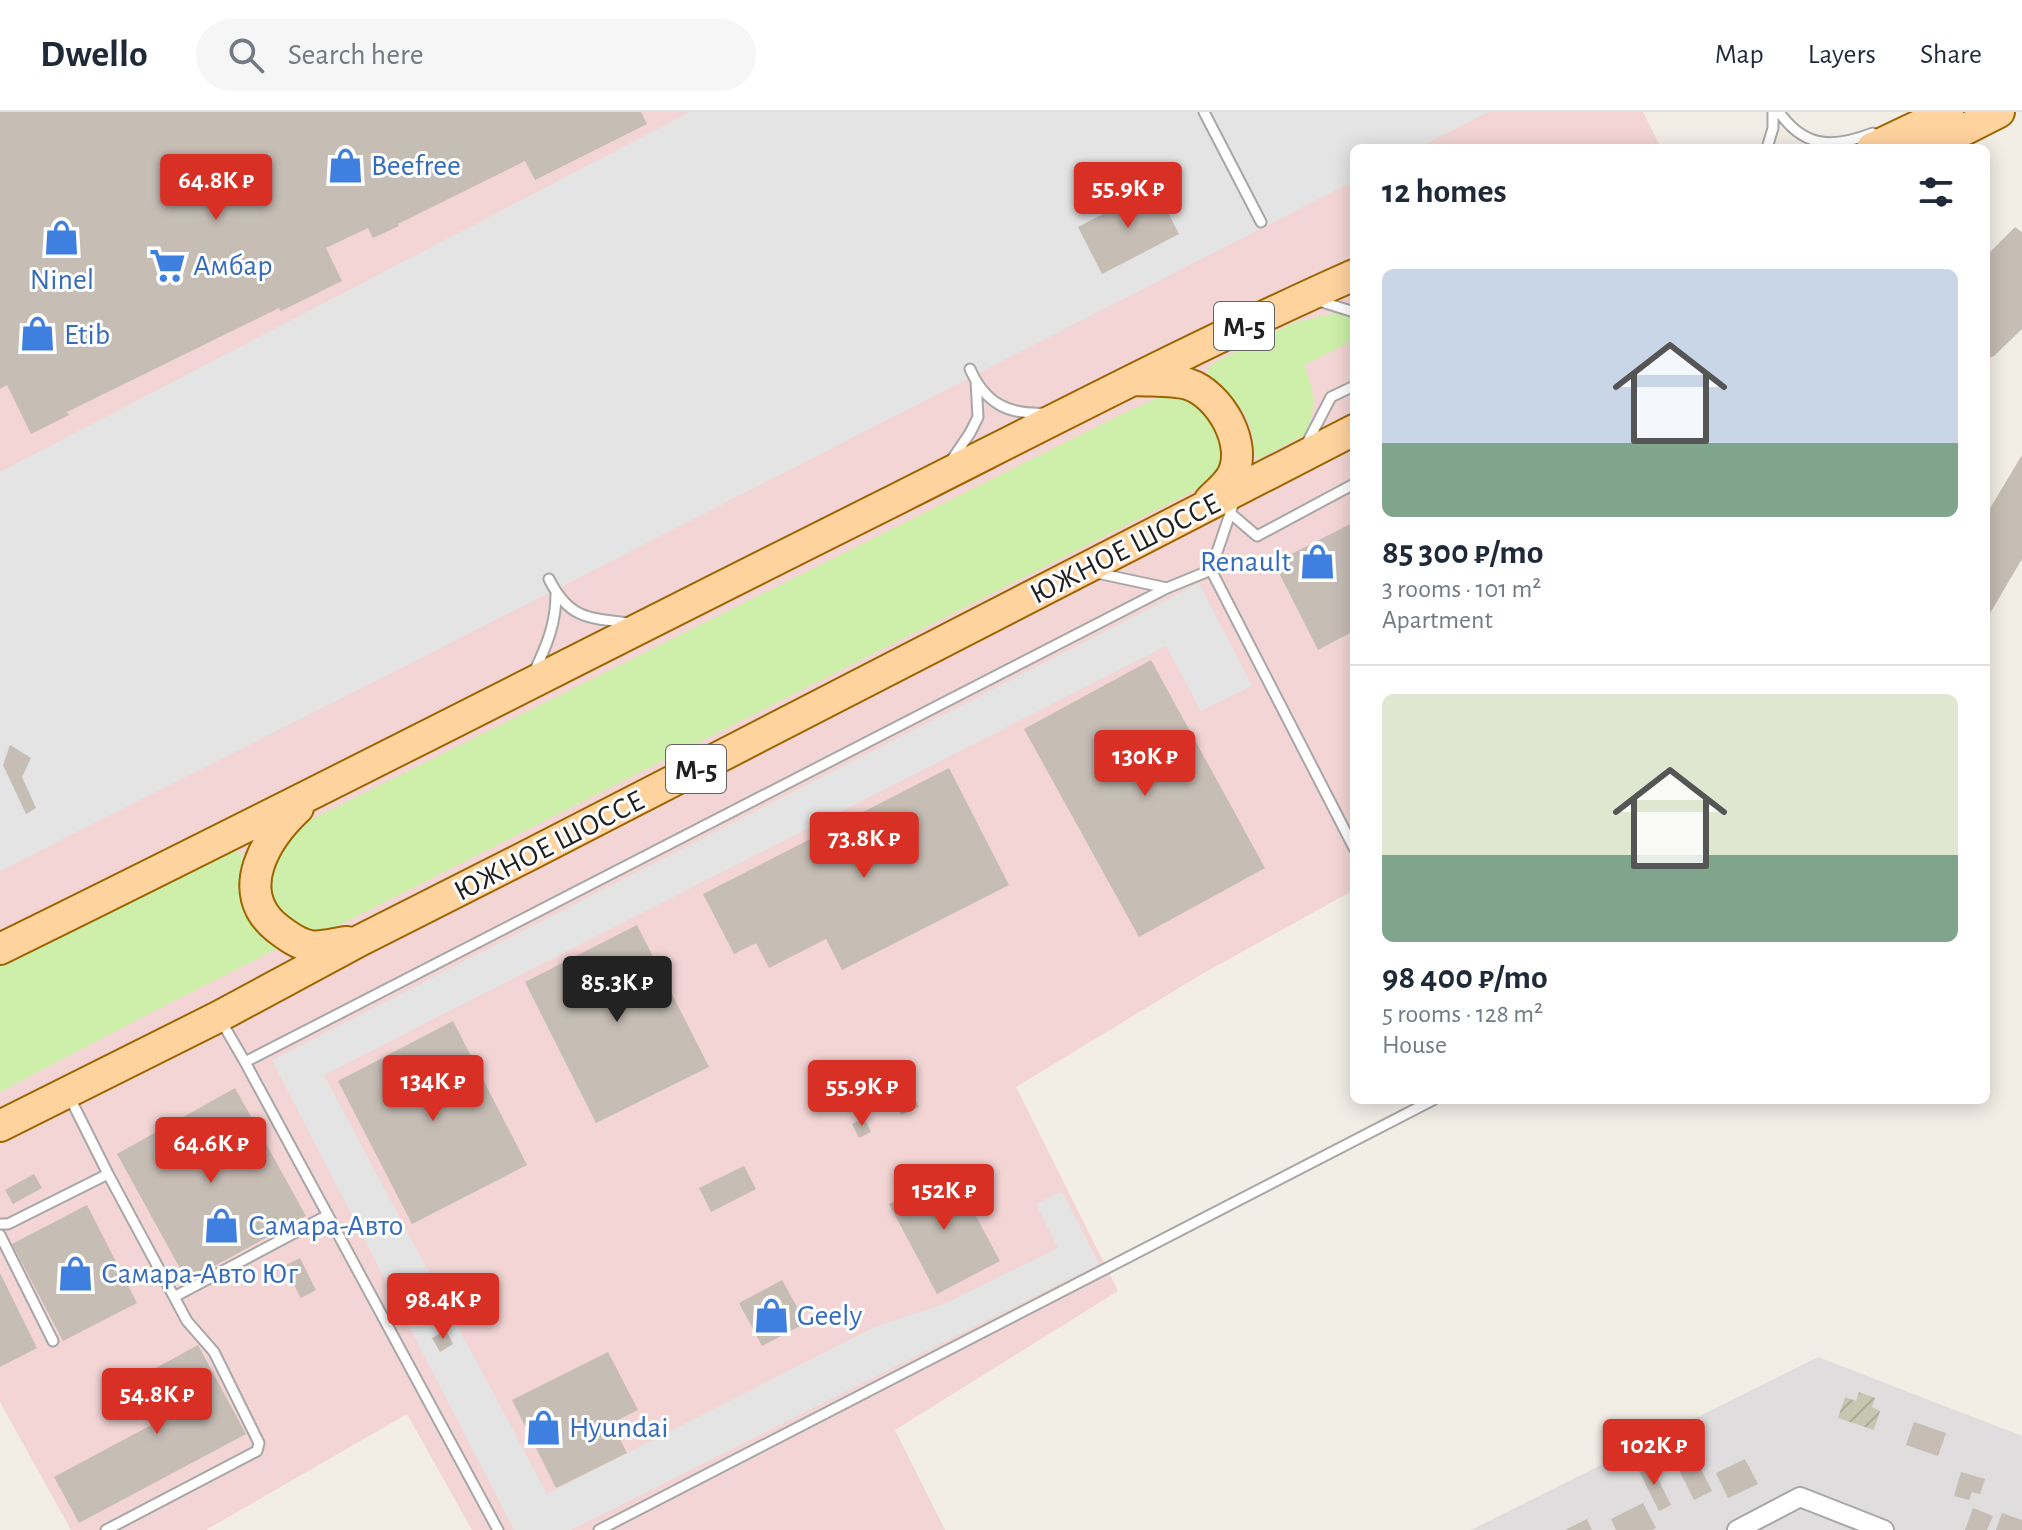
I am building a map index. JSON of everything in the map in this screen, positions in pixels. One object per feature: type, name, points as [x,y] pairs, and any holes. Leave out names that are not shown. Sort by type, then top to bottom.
[{"type":"main road","points":[[1875,139],[1948,112]]},
{"type":"main road","points":[[1936,144],[1999,112]]},
{"type":"main road","name":"М-5","points":[[0,949],[1135,379],[1350,277]]},
{"type":"main road","points":[[1135,379],[1188,384],[1213,400],[1225,415],[1234,434],[1238,455],[1224,503]]},
{"type":"main road","name":"ЮЖНОЕ ШОССЕ","points":[[0,1126],[218,1017],[361,940],[1082,570],[1224,503],[1299,458],[1350,432]]},
{"type":"main road","points":[[314,793],[285,820],[258,862],[254,885],[260,906],[270,923],[288,937],[310,946],[361,940]]},
{"type":"street","points":[[1737,1530],[1800,1497],[1884,1530]]},
{"type":"lane","points":[[1204,112],[1261,222]]},
{"type":"lane","points":[[1768,144],[1773,112]]},
{"type":"lane","points":[[1779,112],[1793,129],[1808,139],[1823,143],[1875,139]]},
{"type":"lane","points":[[1904,121],[1929,112]]},
{"type":"lane","points":[[1305,297],[1350,311]]},
{"type":"lane","points":[[970,369],[976,381],[998,406],[1034,414],[1072,411]]},
{"type":"lane","points":[[927,483],[960,451],[978,417],[976,381]]},
{"type":"lane","points":[[1299,458],[1331,397],[1350,388]]},
{"type":"lane","points":[[1224,503],[1257,536],[1350,486]]},
{"type":"lane","points":[[1224,503],[1211,570],[1350,840]]},
{"type":"lane","points":[[1082,570],[1167,588]]},
{"type":"lane","points":[[245,1062],[1167,588],[1211,570]]},
{"type":"lane","points":[[549,579],[556,594],[570,609],[586,617],[645,625]]},
{"type":"lane","points":[[528,685],[552,633],[556,594]]},
{"type":"lane","points":[[218,1017],[498,1530]]},
{"type":"lane","points":[[67,1092],[187,1321],[214,1352],[259,1443],[257,1451],[106,1530]]},
{"type":"lane","points":[[599,1530],[1425,1104]]},
{"type":"lane","points":[[0,1224],[8,1224],[108,1174]]},
{"type":"lane","points":[[174,1297],[328,1215]]},
{"type":"lane","points":[[0,1235],[53,1341]]},
{"type":"shaded area","points":[[0,112],[1643,112],[1659,144],[1350,144],[1350,892],[1202,974],[1016,1087],[1118,1291],[895,1430],[945,1530],[472,1530],[407,1414],[206,1530],[71,1530],[0,1402]]},
{"type":"shaded area","points":[[690,112],[1488,112],[1426,144],[1350,144],[1350,183],[0,871],[0,472]]},
{"type":"shaded area","points":[[1199,583],[1252,686],[1201,711],[1166,646],[324,1075],[547,1494],[874,1327],[944,1304],[1058,1248],[1036,1204],[1062,1191],[1099,1264],[571,1530],[514,1530],[272,1060]]},
{"type":"shaded area","points":[[1818,1357],[2022,1436],[2022,1530],[1471,1530]]},
{"type":"shaded area","points":[[1859,1392],[1875,1398],[1872,1407],[1880,1411],[1874,1430],[1838,1418],[1845,1397],[1856,1401]]},
{"type":"green space","points":[[1342,312],[1350,314],[1350,342],[1304,365],[1313,399],[1306,434],[1257,460],[1245,415],[1217,387],[1207,370],[1215,362],[1295,322]]},
{"type":"green space","points":[[1183,392],[1225,419],[1223,476],[324,933],[305,932],[293,927],[270,898],[266,871],[294,828],[1130,410],[1167,394]]},
{"type":"green space","points":[[232,851],[241,853],[244,861],[242,888],[281,947],[0,1092],[0,965]]},
{"type":"building","name":"Амбар","points":[[0,112],[641,112],[647,124],[535,180],[525,161],[373,238],[368,228],[326,248],[342,281],[281,311],[279,308],[67,412],[69,415],[31,434],[7,385],[0,389]]},
{"type":"building","points":[[1155,187],[1179,234],[1102,274],[1078,227]]},
{"type":"building","points":[[2015,227],[2022,232],[2022,329],[1990,358],[1990,252]]},
{"type":"building","points":[[2022,455],[2022,559],[1990,613],[1990,508]]},
{"type":"building","points":[[1350,524],[1350,633],[1318,650],[1274,563]]},
{"type":"building","points":[[1151,660],[1265,868],[1139,937],[1024,729]]},
{"type":"building","points":[[10,745],[31,758],[22,777],[36,808],[26,814],[3,765]]},
{"type":"building","points":[[949,768],[1009,885],[842,970],[826,939],[769,968],[756,943],[734,954],[703,894]]},
{"type":"building","points":[[637,925],[709,1067],[596,1123],[525,982]]},
{"type":"building","points":[[453,1021],[527,1165],[412,1224],[338,1081]]},
{"type":"building","points":[[235,1088],[306,1216],[187,1281],[117,1154]]},
{"type":"building","points":[[911,1090],[919,1107],[901,1115],[893,1099]]},
{"type":"building","points":[[864,1118],[871,1132],[859,1138],[852,1124]]},
{"type":"building","points":[[744,1166],[756,1189],[711,1212],[699,1188]]},
{"type":"building","points":[[952,1171],[1000,1261],[937,1294],[889,1204]]},
{"type":"building","points":[[34,1174],[42,1188],[13,1204],[5,1190]]},
{"type":"building","name":"Самара-Авто Юг","points":[[87,1205],[137,1303],[63,1341],[12,1244]]},
{"type":"building","points":[[300,1258],[316,1290],[301,1298],[284,1266]]},
{"type":"building","points":[[0,1273],[37,1348],[0,1367]]},
{"type":"building","points":[[782,1280],[806,1323],[762,1346],[739,1303]]},
{"type":"building","points":[[446,1330],[453,1344],[440,1352],[432,1338]]},
{"type":"building","points":[[198,1345],[246,1434],[79,1523],[54,1477],[155,1423],[132,1381]]},
{"type":"building","points":[[608,1352],[638,1410],[612,1423],[627,1453],[556,1488],[512,1400]]},
{"type":"building","points":[[1676,1419],[1712,1491],[1694,1500],[1658,1428]]},
{"type":"building","points":[[1914,1422],[1946,1433],[1938,1456],[1906,1445]]},
{"type":"building","points":[[1745,1459],[1758,1484],[1728,1498],[1716,1473]]},
{"type":"building","points":[[1650,1463],[1671,1505],[1659,1511],[1638,1469]]},
{"type":"building","points":[[1961,1472],[1985,1479],[1980,1494],[1972,1492],[1969,1500],[1954,1496]]},
{"type":"building","points":[[1643,1503],[1656,1528],[1616,1530],[1611,1519]]},
{"type":"building","points":[[1973,1508],[1993,1516],[1987,1530],[1965,1530]]},
{"type":"building","points":[[2002,1513],[2022,1520],[2022,1530],[1996,1530]]},
{"type":"building","points":[[1587,1519],[1592,1530],[1565,1530]]},
{"type":"place","name":"Beefree","points":[[345,165]]},
{"type":"place","name":"Ninel","points":[[62,238]]},
{"type":"place","name":"Амбар","points":[[167,265]]},
{"type":"place","name":"Etib","points":[[38,334]]},
{"type":"place","name":"Renault","points":[[1317,561]]},
{"type":"place","name":"Самара-Авто","points":[[222,1225]]},
{"type":"place","name":"Самара-Авто Юг","points":[[75,1273]]},
{"type":"place","name":"Geely","points":[[771,1315]]},
{"type":"place","name":"Hyundai","points":[[543,1427]]}]
